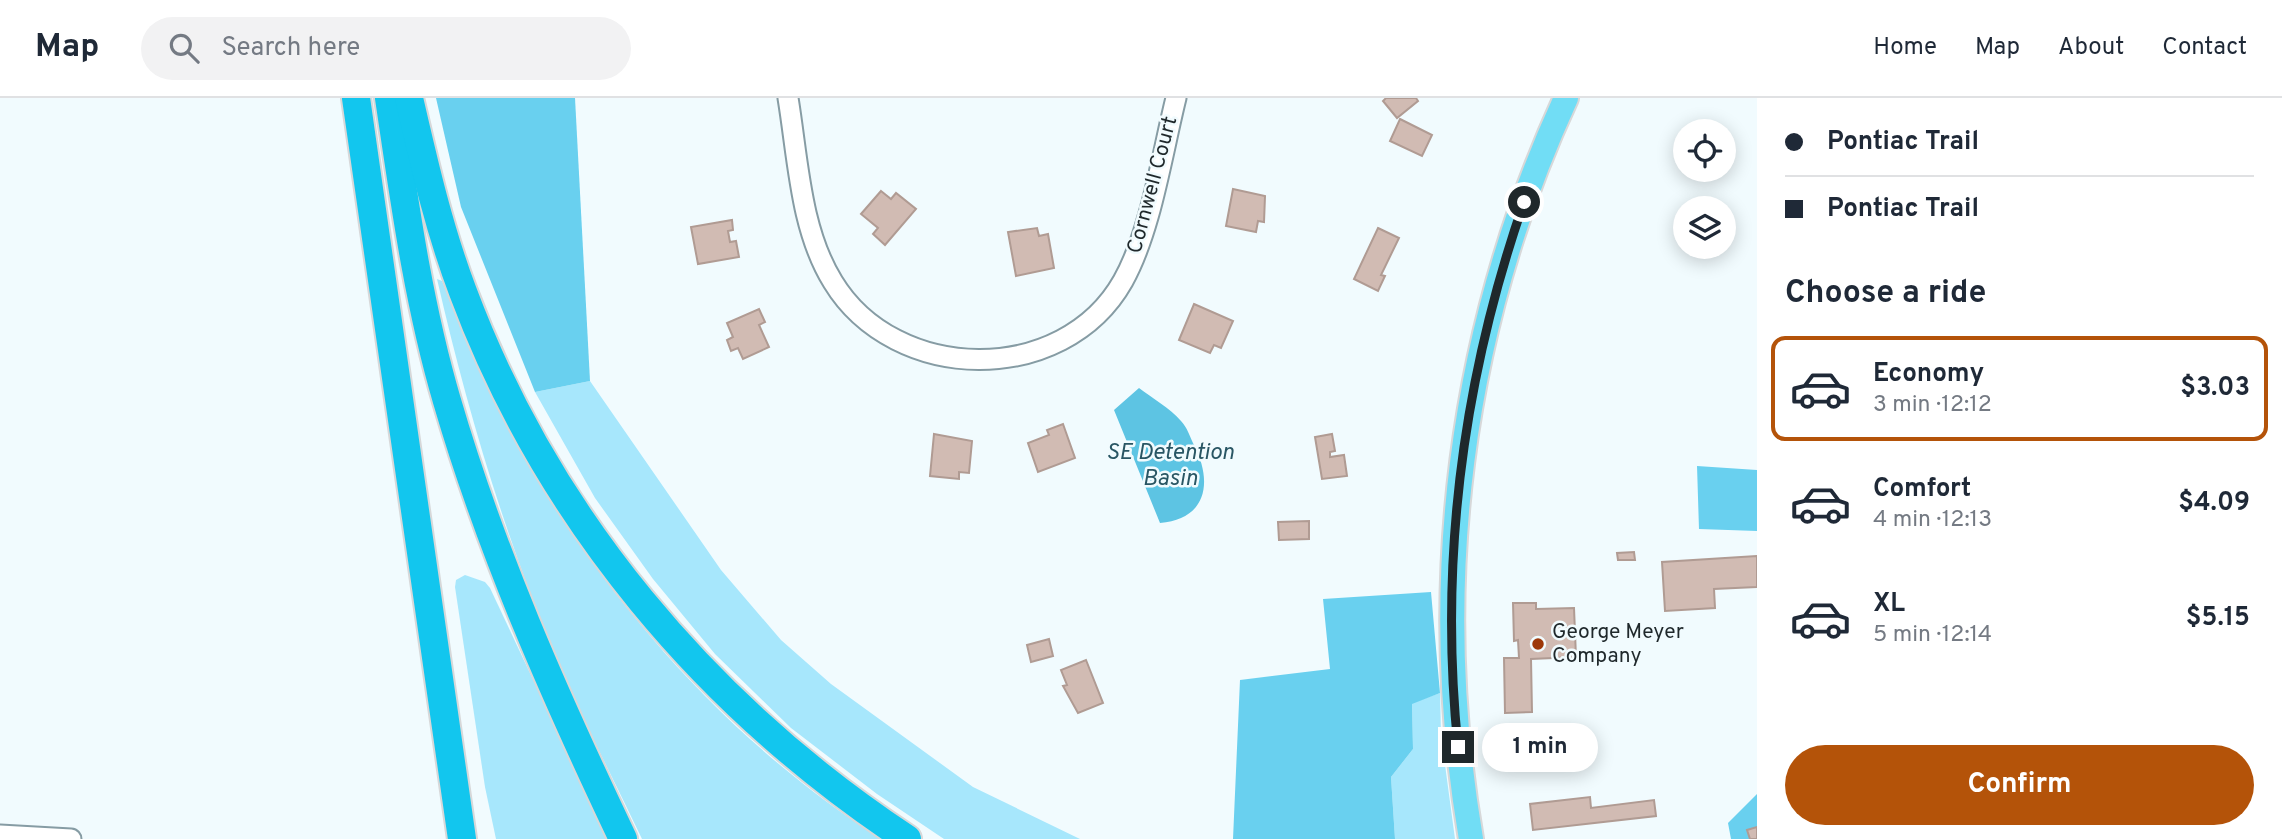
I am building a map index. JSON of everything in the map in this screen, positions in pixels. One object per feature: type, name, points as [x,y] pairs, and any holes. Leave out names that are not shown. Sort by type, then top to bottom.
[{"type":"highway","points":[[356,98],[450,740],[462,839]]},
{"type":"highway","points":[[389,98],[418,277],[446,397],[475,493],[508,582],[623,839]]},
{"type":"highway","points":[[409,98],[432,199],[462,291],[491,359],[534,445],[570,505],[611,564],[659,622],[724,693],[791,755],[851,802],[907,839]]},
{"type":"highway","points":[[450,740],[475,839]]},
{"type":"main road","points":[[1471,839],[1460,771],[1452,676],[1451,583],[1456,499],[1478,366],[1496,292],[1540,156],[1566,98]]},
{"type":"street","name":"Cornwell Court","points":[[788,98],[810,229],[833,283],[867,322],[904,345],[948,358],[992,360],[1023,355],[1060,339],[1082,326],[1114,295],[1140,244],[1177,98]]},
{"type":"street","points":[[0,835],[71,839]]},
{"type":"shaded area","points":[[436,98],[575,98],[590,381],[535,392],[461,207]]},
{"type":"shaded area","points":[[437,279],[442,281],[510,431],[583,549],[625,605],[718,709],[769,756],[881,839],[642,839],[569,687],[530,592],[485,460]]},
{"type":"shaded area","points":[[590,381],[721,570],[781,640],[831,684],[973,787],[1080,839],[944,839],[877,794],[791,728],[715,654],[653,579],[595,498],[535,392]]},
{"type":"shaded area","points":[[1697,466],[1757,470],[1757,531],[1699,529]]},
{"type":"shaded area","points":[[465,575],[485,582],[490,588],[608,839],[496,839],[485,787],[455,587],[456,580]]},
{"type":"shaded area","points":[[1431,592],[1440,693],[1412,704],[1413,749],[1391,777],[1395,839],[1233,839],[1240,680],[1330,669],[1323,599]]},
{"type":"shaded area","points":[[1440,693],[1441,735],[1455,839],[1395,839],[1391,777],[1413,749],[1412,703]]},
{"type":"shaded area","points":[[1757,794],[1757,839],[1731,839],[1728,823]]},
{"type":"water","name":"SE Detention Basin","points":[[1139,388],[1177,416],[1188,432],[1200,459],[1204,485],[1202,496],[1188,514],[1176,520],[1160,523],[1114,410]]},
{"type":"building","points":[[1386,98],[1416,98],[1418,101],[1397,118],[1383,101]]},
{"type":"building","points":[[1400,119],[1432,135],[1422,156],[1390,141]]},
{"type":"building","points":[[1233,189],[1265,196],[1264,222],[1258,221],[1256,232],[1226,226]]},
{"type":"building","points":[[881,191],[891,199],[896,193],[916,209],[885,245],[873,234],[878,228],[861,214]]},
{"type":"building","points":[[732,220],[733,230],[728,231],[730,242],[736,241],[739,257],[698,264],[691,227]]},
{"type":"building","points":[[1037,228],[1039,236],[1048,234],[1054,268],[1016,276],[1008,232]]},
{"type":"building","points":[[1378,228],[1399,238],[1381,275],[1385,276],[1378,291],[1354,279]]},
{"type":"building","points":[[1194,304],[1233,321],[1221,348],[1214,345],[1210,353],[1179,340]]},
{"type":"building","points":[[759,309],[765,322],[759,325],[769,347],[743,359],[738,348],[731,351],[727,340],[733,337],[727,323]]},
{"type":"building","points":[[1063,424],[1075,458],[1038,472],[1028,443],[1049,435],[1047,430]]},
{"type":"building","points":[[934,434],[972,441],[969,473],[959,472],[959,479],[930,476]]},
{"type":"building","points":[[1332,434],[1335,451],[1330,452],[1330,457],[1344,455],[1347,476],[1322,479],[1315,437]]},
{"type":"building","points":[[1309,521],[1309,539],[1279,540],[1278,522]]},
{"type":"building","points":[[1634,552],[1635,560],[1618,560],[1617,553]]},
{"type":"building","points":[[1757,556],[1757,587],[1714,589],[1715,608],[1665,611],[1662,562]]},
{"type":"building","points":[[1513,603],[1536,603],[1536,609],[1574,608],[1576,657],[1531,659],[1532,712],[1505,713],[1504,658],[1519,658],[1518,640],[1514,641]]},
{"type":"building","points":[[1049,639],[1053,656],[1031,662],[1027,645]]},
{"type":"building","points":[[1086,660],[1103,703],[1078,713],[1063,686],[1067,685],[1061,670]]},
{"type":"building","points":[[1590,797],[1591,808],[1654,800],[1656,816],[1533,830],[1530,804]]},
{"type":"building","points":[[1757,827],[1757,839],[1750,839],[1747,830]]},
{"type":"place","name":"George Meyer Company","points":[[1538,644]]},
{"type":"route","points":[[1458,747],[1451,621],[1455,510],[1480,352],[1502,269],[1524,202]]}]
